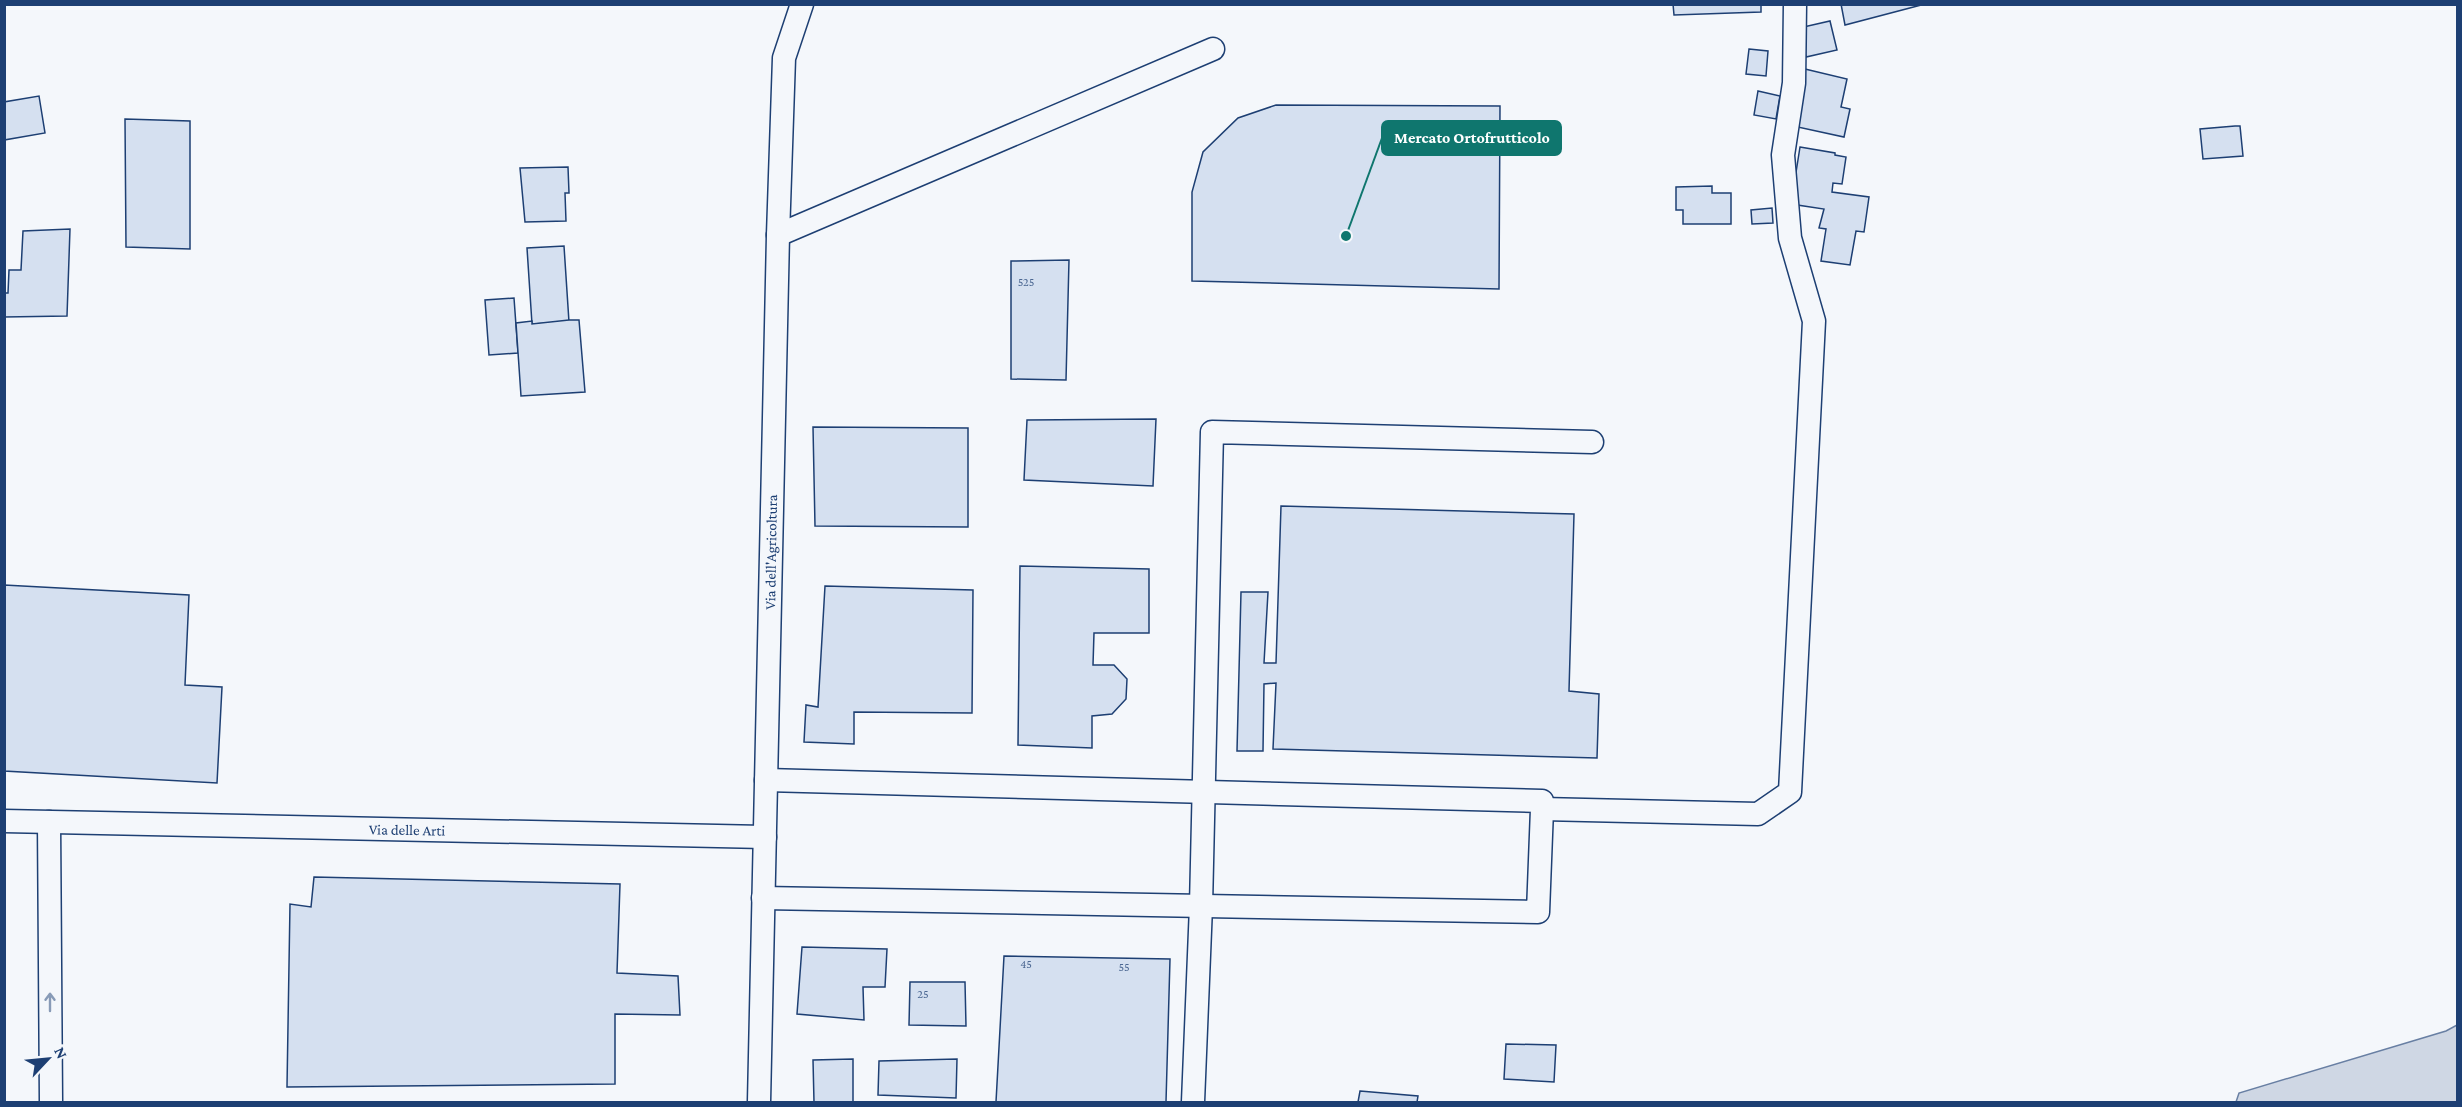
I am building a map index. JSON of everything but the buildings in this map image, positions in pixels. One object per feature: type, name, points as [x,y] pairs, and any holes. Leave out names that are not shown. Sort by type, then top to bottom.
[{"type":"street","name":"Via dell'Agricoltura","points":[[759,1102],[784,58],[802,4]]},
{"type":"street","points":[[1542,809],[1758,814],[1790,792],[1814,321],[1790,238],[1783,155],[1794,83],[1795,4]]},
{"type":"street","points":[[778,235],[1213,49]]},
{"type":"street","points":[[1193,1102],[1201,906],[1212,432],[1592,442]]},
{"type":"street","points":[[763,898],[1538,912],[1542,809],[1542,801],[766,780]]},
{"type":"street","name":"Via delle Arti","points":[[4,821],[765,837]]},
{"type":"street","points":[[49,822],[51,1102]]},
{"type":"shaded area","points":[[2457,1025],[2457,1102],[2236,1102],[2239,1093],[2446,1031]]},
{"type":"place","name":"Mercato Ortofrutticolo","points":[[1346,236]]}]
